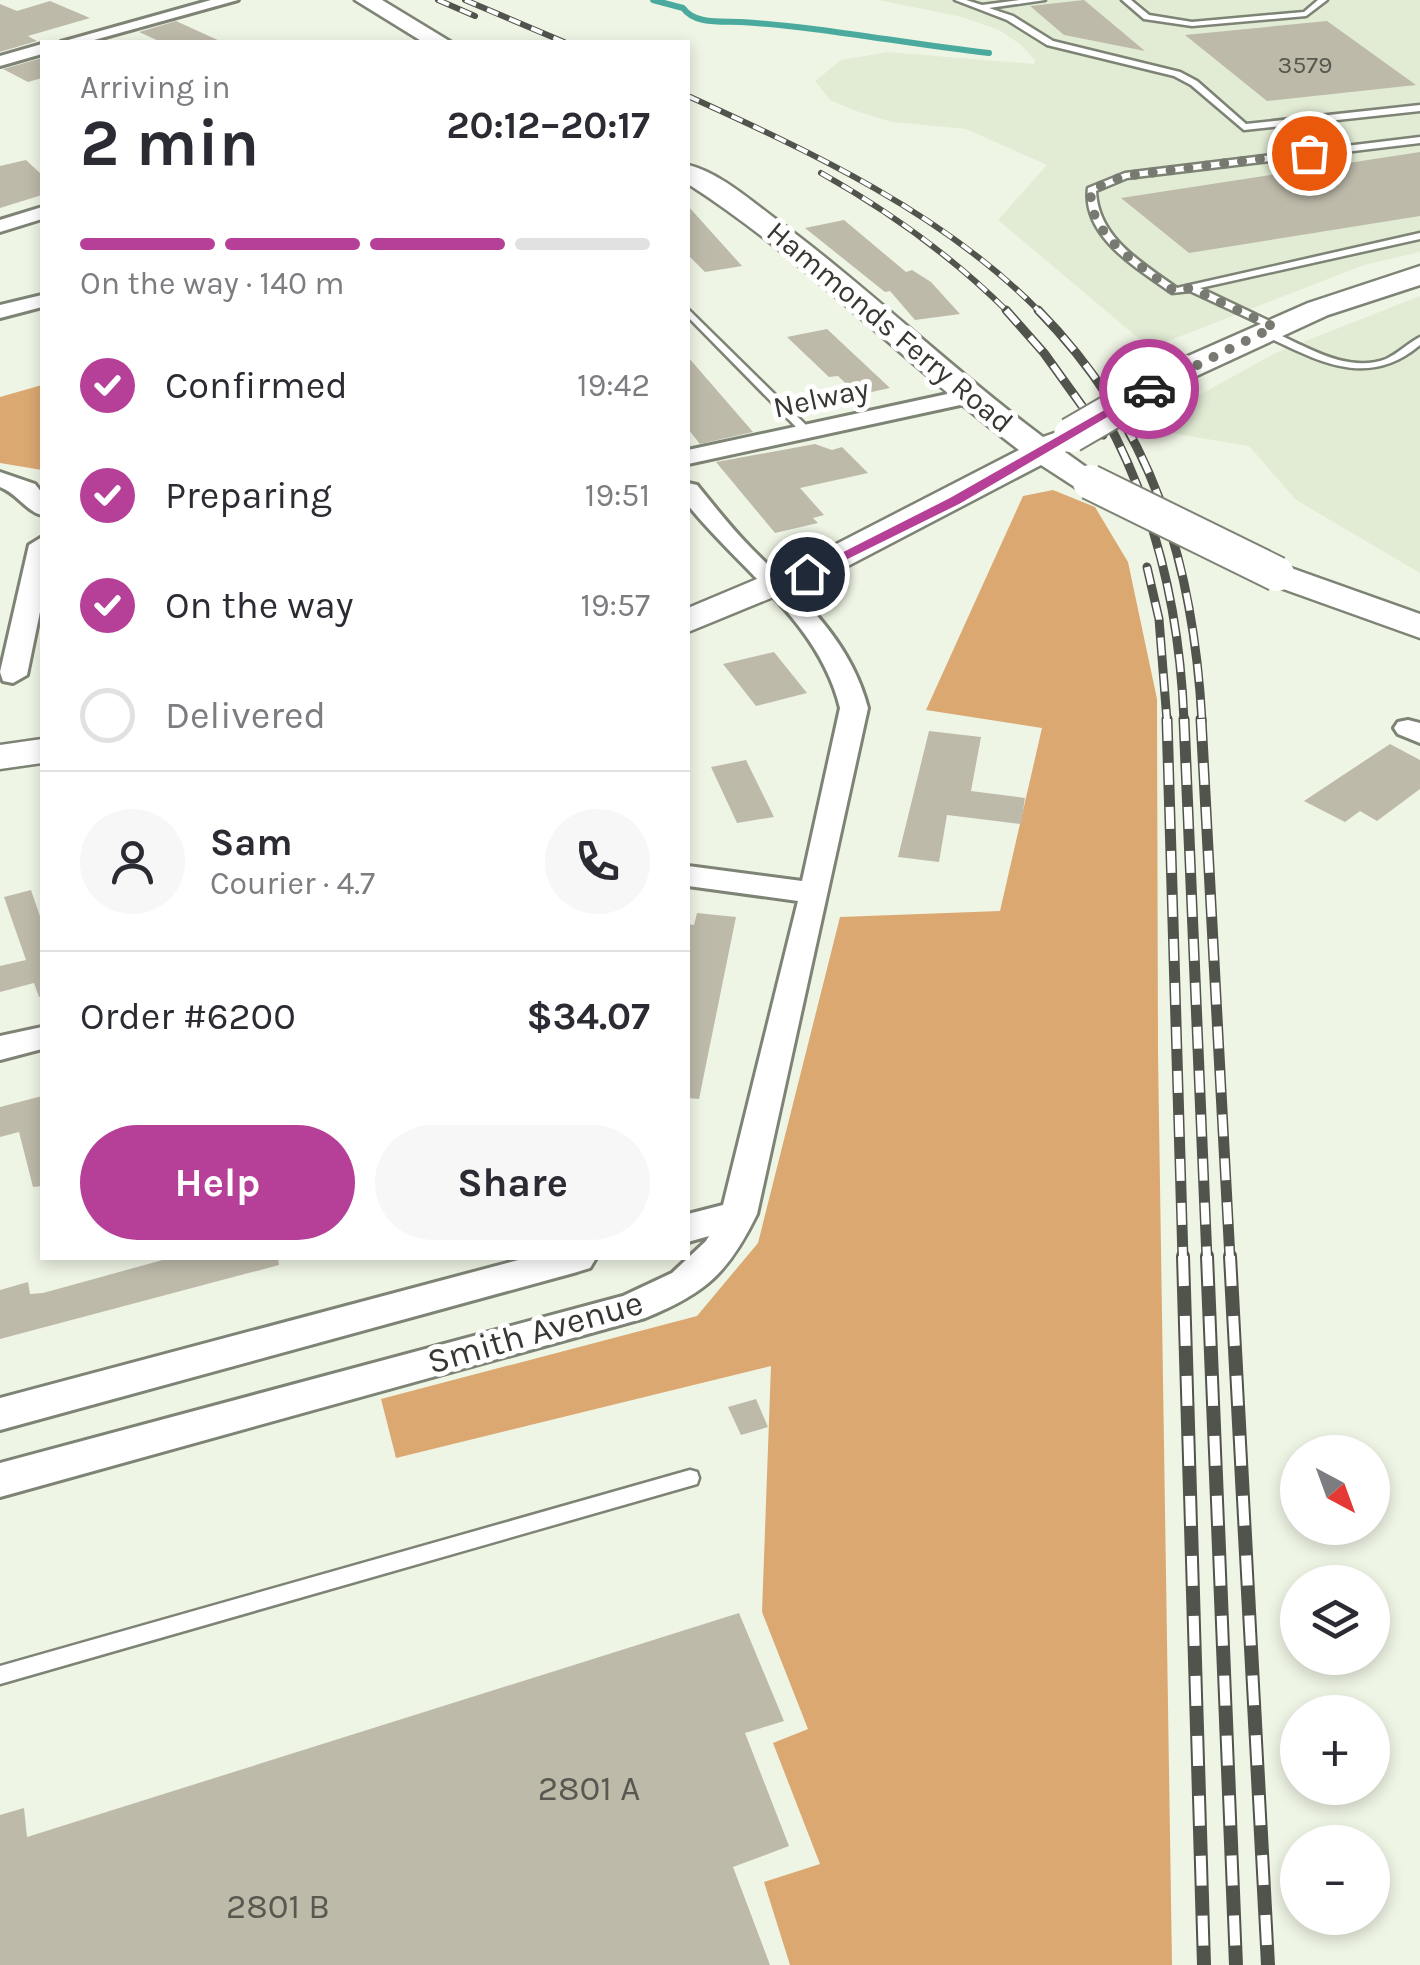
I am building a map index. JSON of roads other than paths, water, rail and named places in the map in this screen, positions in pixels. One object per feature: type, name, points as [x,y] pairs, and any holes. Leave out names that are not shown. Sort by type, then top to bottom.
[{"type":"street","points":[[151,0],[184,12]]},
{"type":"street","points":[[77,40],[230,0]]},
{"type":"street","points":[[366,0],[436,40]]},
{"type":"street","points":[[0,60],[40,50]]},
{"type":"street","name":"Hammonds Ferry Road","points":[[690,174],[748,209],[796,246],[966,397],[1039,453],[1277,574],[1420,628]]},
{"type":"street","points":[[0,226],[40,214]]},
{"type":"street","points":[[690,620],[778,588],[864,548],[1181,371],[1269,329],[1420,275]]},
{"type":"street","points":[[0,312],[40,301]]},
{"type":"street","name":"Nelway","points":[[690,457],[966,397]]},
{"type":"street","points":[[0,479],[26,489],[40,506]]},
{"type":"street","name":"Smith Avenue","points":[[0,1480],[632,1308],[700,1275],[722,1251],[739,1214],[854,708],[849,678],[836,651],[746,558],[690,492]]},
{"type":"street","points":[[13,675],[12,626],[40,550]]},
{"type":"street","points":[[0,757],[40,751]]},
{"type":"street","points":[[690,876],[815,893]]},
{"type":"street","points":[[0,1048],[40,1038]]},
{"type":"street","points":[[690,1227],[739,1214]]},
{"type":"street","points":[[0,1414],[570,1260]]},
{"type":"lane","points":[[959,0],[1010,18],[1050,43],[1177,74],[1194,83],[1244,127],[1420,108]]},
{"type":"lane","points":[[981,6],[1040,0]]},
{"type":"lane","points":[[1126,0],[1147,16],[1192,24],[1306,14],[1323,0]]},
{"type":"lane","points":[[1420,140],[1124,176],[1091,190],[1090,203],[1098,224],[1126,256],[1174,291],[1420,236]]},
{"type":"lane","points":[[1190,288],[1323,357],[1358,366],[1399,360],[1420,340]]},
{"type":"lane","points":[[690,314],[806,432]]},
{"type":"lane","points":[[0,1674],[690,1478]]},
{"type":"waterway","points":[[653,0],[683,8],[694,17],[709,21],[803,28],[989,53]]},
{"type":"railway","points":[[438,0],[475,16]]},
{"type":"railway","points":[[465,0],[559,40]]},
{"type":"railway","points":[[690,97],[829,163],[919,215],[1002,277],[1039,311]]},
{"type":"railway","points":[[821,173],[919,236],[1007,311]]},
{"type":"railway","points":[[1007,311],[1044,353],[1103,435]]},
{"type":"railway","points":[[1039,311],[1077,354],[1110,401],[1138,449],[1159,499],[1189,605],[1202,721]]},
{"type":"railway","points":[[1104,415],[1138,487],[1162,563],[1177,641],[1184,721]]},
{"type":"railway","points":[[1147,567],[1159,619],[1167,721]]},
{"type":"railway","points":[[1167,719],[1183,1259]]},
{"type":"railway","points":[[1184,719],[1207,1259]]},
{"type":"railway","points":[[1201,719],[1230,1259]]},
{"type":"railway","points":[[1183,1256],[1204,1965]]},
{"type":"railway","points":[[1207,1256],[1236,1965]]},
{"type":"railway","points":[[1230,1256],[1268,1965]]}]
